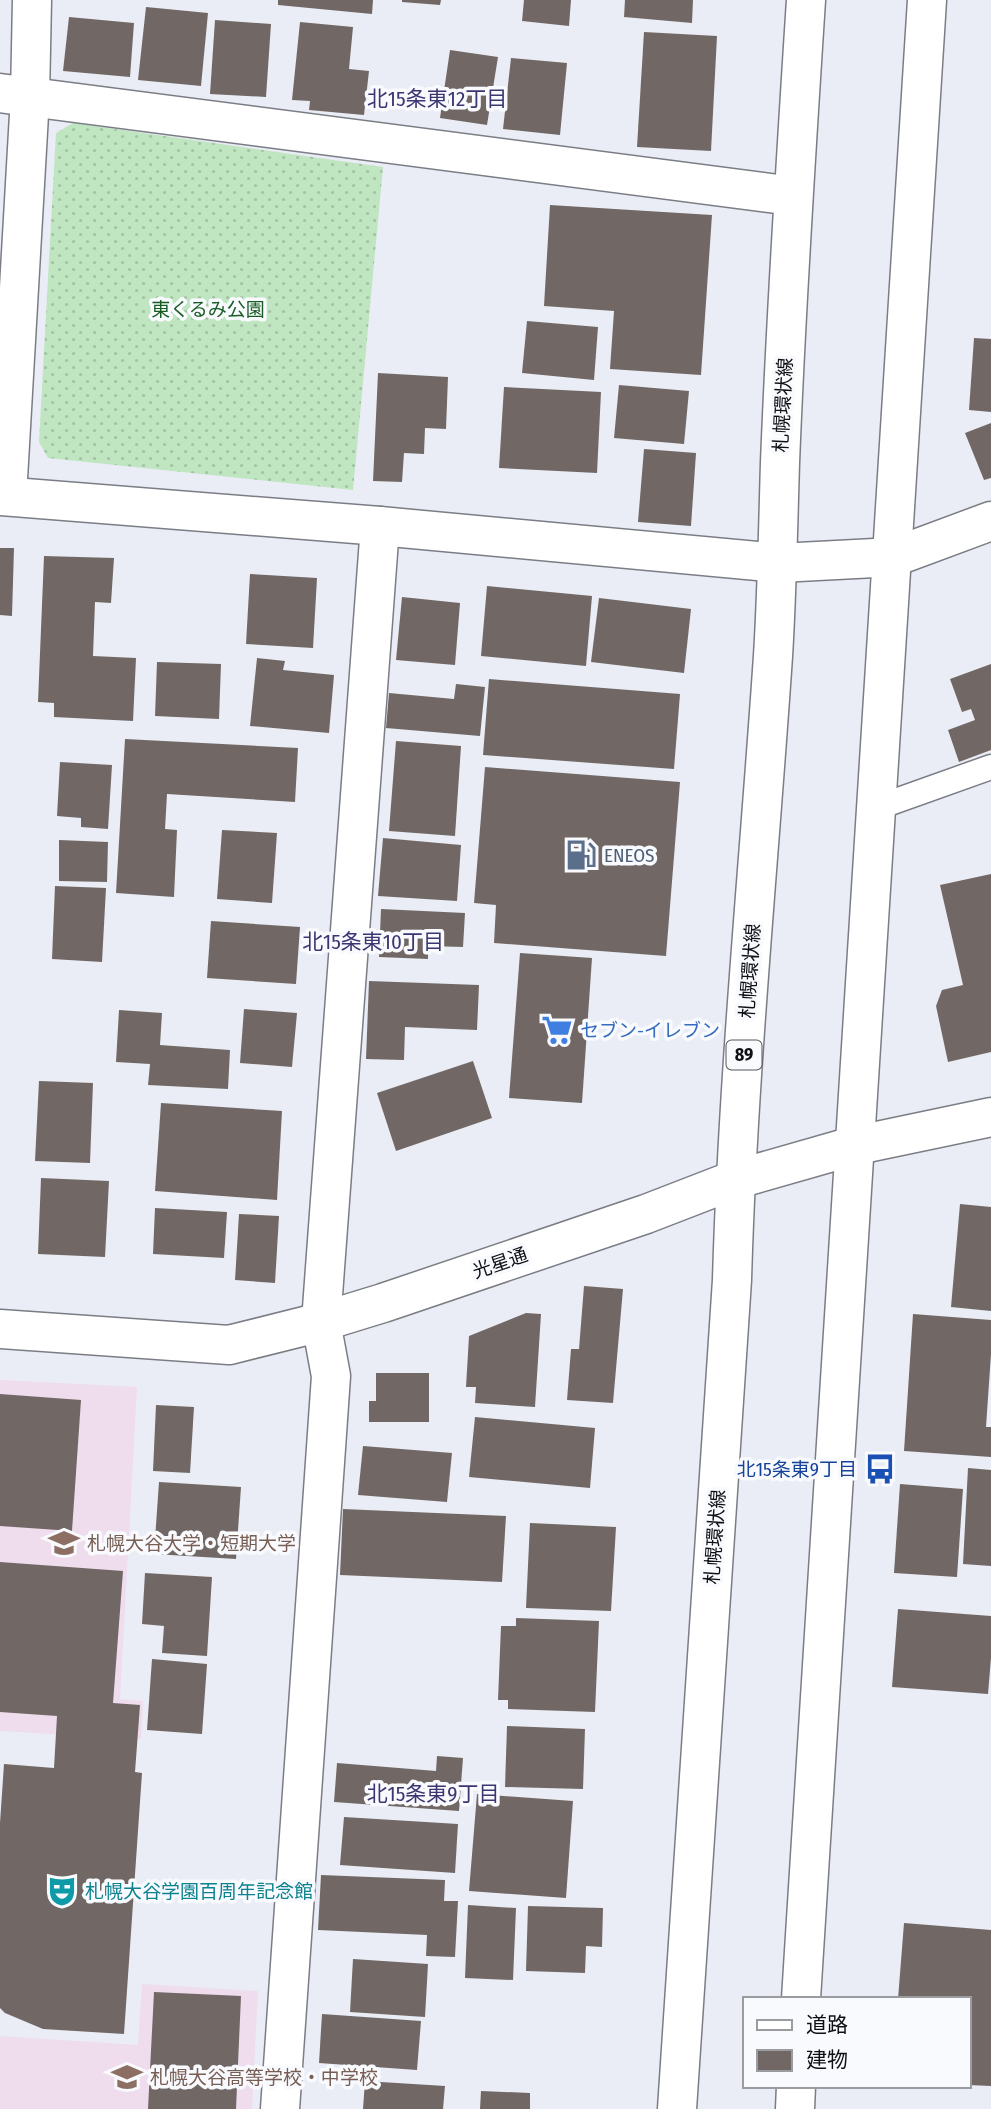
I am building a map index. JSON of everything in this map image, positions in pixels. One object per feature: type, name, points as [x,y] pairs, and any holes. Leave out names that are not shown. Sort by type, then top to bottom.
[{"type":"street","points":[[32,0],[15,95],[3,496],[380,526],[779,563],[894,557],[991,521]]},
{"type":"street","name":"札幌環状線","points":[[677,2109],[732,1280],[734,1180],[779,563],[780,466],[806,0]]},
{"type":"street","points":[[802,1997],[853,1146],[894,557],[927,0]]},
{"type":"street","points":[[15,95],[793,196]]},
{"type":"street","points":[[280,2109],[331,1376],[321,1322],[380,526]]},
{"type":"street","name":"光星通","points":[[0,1329],[229,1345],[383,1303],[619,1223],[734,1180],[853,1146],[991,1117]]},
{"type":"street","points":[[795,2109],[796,2088]]},
{"type":"lane","points":[[876,808],[991,766]]},
{"type":"shaded area","name":"札幌大谷大学・短期大学","points":[[0,1380],[137,1387],[120,1699],[143,1701],[141,1739],[0,1731]]},
{"type":"shaded area","name":"札幌大谷高等学校・中学校","points":[[142,1984],[258,1991],[252,2109],[0,2109],[0,2036],[138,2045]]},
{"type":"green space","name":"東くるみ公園","points":[[73,123],[383,167],[353,490],[48,458],[39,442],[56,133]]},
{"type":"building","points":[[278,0],[373,0],[372,14],[278,5]]},
{"type":"building","points":[[402,0],[441,0],[440,5]]},
{"type":"building","points":[[524,0],[571,0],[569,26],[522,21]]},
{"type":"building","points":[[625,0],[693,0],[692,23],[624,17]]},
{"type":"building","points":[[146,7],[208,13],[201,86],[138,80]]},
{"type":"building","points":[[69,17],[134,23],[130,77],[63,71]]},
{"type":"building","points":[[215,20],[271,24],[266,97],[210,94]]},
{"type":"building","points":[[300,22],[353,27],[349,69],[369,71],[364,115],[309,110],[310,101],[292,100]]},
{"type":"building","points":[[644,32],[717,36],[711,151],[637,147]]},
{"type":"building","points":[[450,50],[498,57],[487,125],[440,118]]},
{"type":"building","points":[[511,58],[567,63],[560,135],[503,129]]},
{"type":"building","points":[[550,205],[712,215],[701,375],[610,369],[614,311],[544,306]]},
{"type":"building","points":[[527,321],[598,327],[594,380],[522,373]]},
{"type":"building","points":[[974,338],[991,339],[991,412],[969,410]]},
{"type":"building","points":[[378,373],[448,377],[446,429],[425,428],[424,454],[404,453],[402,482],[373,481]]},
{"type":"building","points":[[619,385],[689,391],[684,444],[614,438]]},
{"type":"building","points":[[504,387],[601,392],[597,473],[499,468]]},
{"type":"building","points":[[991,423],[991,478],[984,480],[965,433]]},
{"type":"building","points":[[644,449],[696,453],[691,526],[638,522]]},
{"type":"building","points":[[0,548],[14,548],[12,616],[0,615]]},
{"type":"building","points":[[44,556],[114,558],[111,603],[95,602],[93,656],[136,658],[133,721],[54,717],[54,703],[38,702]]},
{"type":"building","points":[[250,574],[317,578],[313,648],[246,644]]},
{"type":"building","points":[[487,586],[592,596],[586,666],[481,656]]},
{"type":"building","points":[[402,597],[460,603],[455,665],[396,660]]},
{"type":"building","points":[[599,598],[691,609],[684,673],[591,662]]},
{"type":"building","points":[[257,658],[285,661],[283,670],[334,675],[329,733],[250,726]]},
{"type":"building","points":[[157,662],[221,664],[219,719],[155,716]]},
{"type":"building","points":[[991,664],[991,750],[959,762],[948,730],[975,720],[971,709],[962,712],[950,679]]},
{"type":"building","points":[[489,679],[680,694],[674,769],[483,755]]},
{"type":"building","points":[[456,684],[485,687],[480,736],[386,728],[389,693],[454,699]]},
{"type":"building","points":[[125,739],[298,748],[295,802],[167,794],[165,829],[177,830],[174,897],[116,893]]},
{"type":"building","points":[[396,741],[461,746],[455,836],[389,831]]},
{"type":"building","points":[[60,762],[112,765],[108,829],[81,827],[81,818],[57,816]]},
{"type":"building","points":[[485,767],[680,782],[666,956],[494,943],[496,905],[474,903]]},
{"type":"building","points":[[222,830],[277,833],[272,903],[217,899]]},
{"type":"building","points":[[383,838],[461,845],[457,901],[378,896]]},
{"type":"building","points":[[59,840],[108,842],[107,882],[59,881]]},
{"type":"building","points":[[991,874],[991,1052],[948,1062],[936,1006],[942,990],[963,985],[940,885]]},
{"type":"building","points":[[55,886],[106,888],[102,962],[52,959]]},
{"type":"building","points":[[381,909],[465,913],[463,947],[428,946],[428,959],[379,957]]},
{"type":"building","points":[[211,921],[300,927],[296,984],[207,978]]},
{"type":"building","points":[[520,953],[592,958],[582,1103],[509,1098]]},
{"type":"building","points":[[369,981],[479,985],[477,1030],[405,1027],[404,1060],[366,1059]]},
{"type":"building","points":[[244,1009],[297,1013],[292,1067],[240,1063]]},
{"type":"building","points":[[119,1010],[162,1013],[160,1045],[230,1050],[228,1089],[148,1085],[150,1064],[116,1062]]},
{"type":"building","points":[[473,1061],[492,1118],[396,1151],[377,1093]]},
{"type":"building","points":[[39,1081],[93,1083],[90,1163],[35,1161]]},
{"type":"building","points":[[161,1103],[282,1111],[277,1200],[155,1191]]},
{"type":"building","points":[[41,1178],[109,1181],[105,1257],[38,1254]]},
{"type":"building","points":[[960,1204],[991,1207],[991,1311],[951,1307]]},
{"type":"building","points":[[155,1208],[227,1212],[224,1258],[153,1254]]},
{"type":"building","points":[[239,1214],[279,1216],[275,1283],[235,1280]]},
{"type":"building","points":[[584,1286],[623,1289],[613,1403],[567,1400],[571,1349],[579,1349]]},
{"type":"building","points":[[526,1313],[541,1314],[535,1407],[475,1403],[476,1387],[466,1387],[469,1336]]},
{"type":"building","points":[[913,1314],[991,1320],[986,1427],[991,1427],[991,1457],[904,1451]]},
{"type":"building","points":[[376,1373],[429,1373],[429,1422],[369,1422],[369,1401],[376,1401]]},
{"type":"building","points":[[0,1394],[81,1400],[72,1531],[0,1526]]},
{"type":"building","points":[[156,1405],[194,1407],[190,1473],[153,1471]]},
{"type":"building","points":[[475,1417],[595,1428],[590,1488],[469,1477]]},
{"type":"building","points":[[363,1446],[452,1453],[447,1502],[358,1495]]},
{"type":"building","points":[[968,1468],[991,1470],[991,1566],[963,1564]]},
{"type":"building","points":[[159,1482],[241,1487],[236,1559],[154,1554]]},
{"type":"building","points":[[900,1484],[963,1489],[957,1577],[894,1573]]},
{"type":"building","points":[[343,1509],[506,1516],[502,1582],[340,1575]]},
{"type":"building","points":[[530,1523],[616,1527],[611,1611],[526,1608]]},
{"type":"building","points":[[0,1562],[123,1571],[113,1703],[140,1705],[135,1772],[142,1773],[124,2034],[43,2029],[5,2013],[0,2008],[0,1823],[4,1764],[54,1768],[57,1716],[0,1712]]},
{"type":"building","points":[[145,1573],[212,1577],[207,1656],[162,1653],[164,1626],[142,1624]]},
{"type":"building","points":[[898,1609],[991,1616],[988,1694],[892,1687]]},
{"type":"building","points":[[516,1618],[599,1621],[595,1712],[508,1709],[508,1700],[498,1700],[501,1626],[516,1626]]},
{"type":"building","points":[[152,1659],[207,1664],[202,1734],[147,1730]]},
{"type":"building","points":[[507,1726],[585,1729],[583,1789],[505,1787]]},
{"type":"building","points":[[437,1756],[463,1758],[459,1811],[334,1802],[337,1763],[436,1771]]},
{"type":"building","points":[[477,1794],[573,1801],[566,1898],[469,1891]]},
{"type":"building","points":[[344,1817],[458,1824],[455,1873],[340,1865]]},
{"type":"building","points":[[321,1875],[445,1880],[444,1901],[458,1901],[455,1957],[426,1956],[427,1935],[318,1930]]},
{"type":"building","points":[[468,1905],[516,1908],[513,1980],[465,1978]]},
{"type":"building","points":[[528,1906],[603,1908],[602,1947],[586,1946],[585,1973],[526,1971]]},
{"type":"building","points":[[904,1923],[991,1930],[991,2086],[970,2085],[970,1997],[898,1997]]},
{"type":"building","points":[[353,1959],[428,1964],[425,2017],[350,2012]]},
{"type":"building","points":[[154,1992],[241,1996],[236,2109],[148,2109]]},
{"type":"building","points":[[322,2014],[421,2021],[417,2070],[319,2063]]},
{"type":"building","points":[[365,2081],[445,2086],[443,2109],[363,2109]]},
{"type":"building","points":[[481,2091],[530,2093],[530,2109],[480,2109]]},
{"type":"place","name":"ENEOS","points":[[581,855]]},
{"type":"place","name":"セブン-イレブン","points":[[557,1030]]},
{"type":"place","name":"北15条東9丁目","points":[[880,1469]]},
{"type":"place","name":"札幌大谷大学・短期大学","points":[[64,1543]]},
{"type":"place","name":"札幌大谷学園百周年記念館","points":[[62,1891]]},
{"type":"place","name":"札幌大谷高等学校・中学校","points":[[127,2077]]},
{"type":"district","name":"北15条東12丁目","points":[[437,99]]},
{"type":"district","name":"北15条東10丁目","points":[[373,942]]},
{"type":"district","name":"北15条東9丁目","points":[[433,1794]]}]
